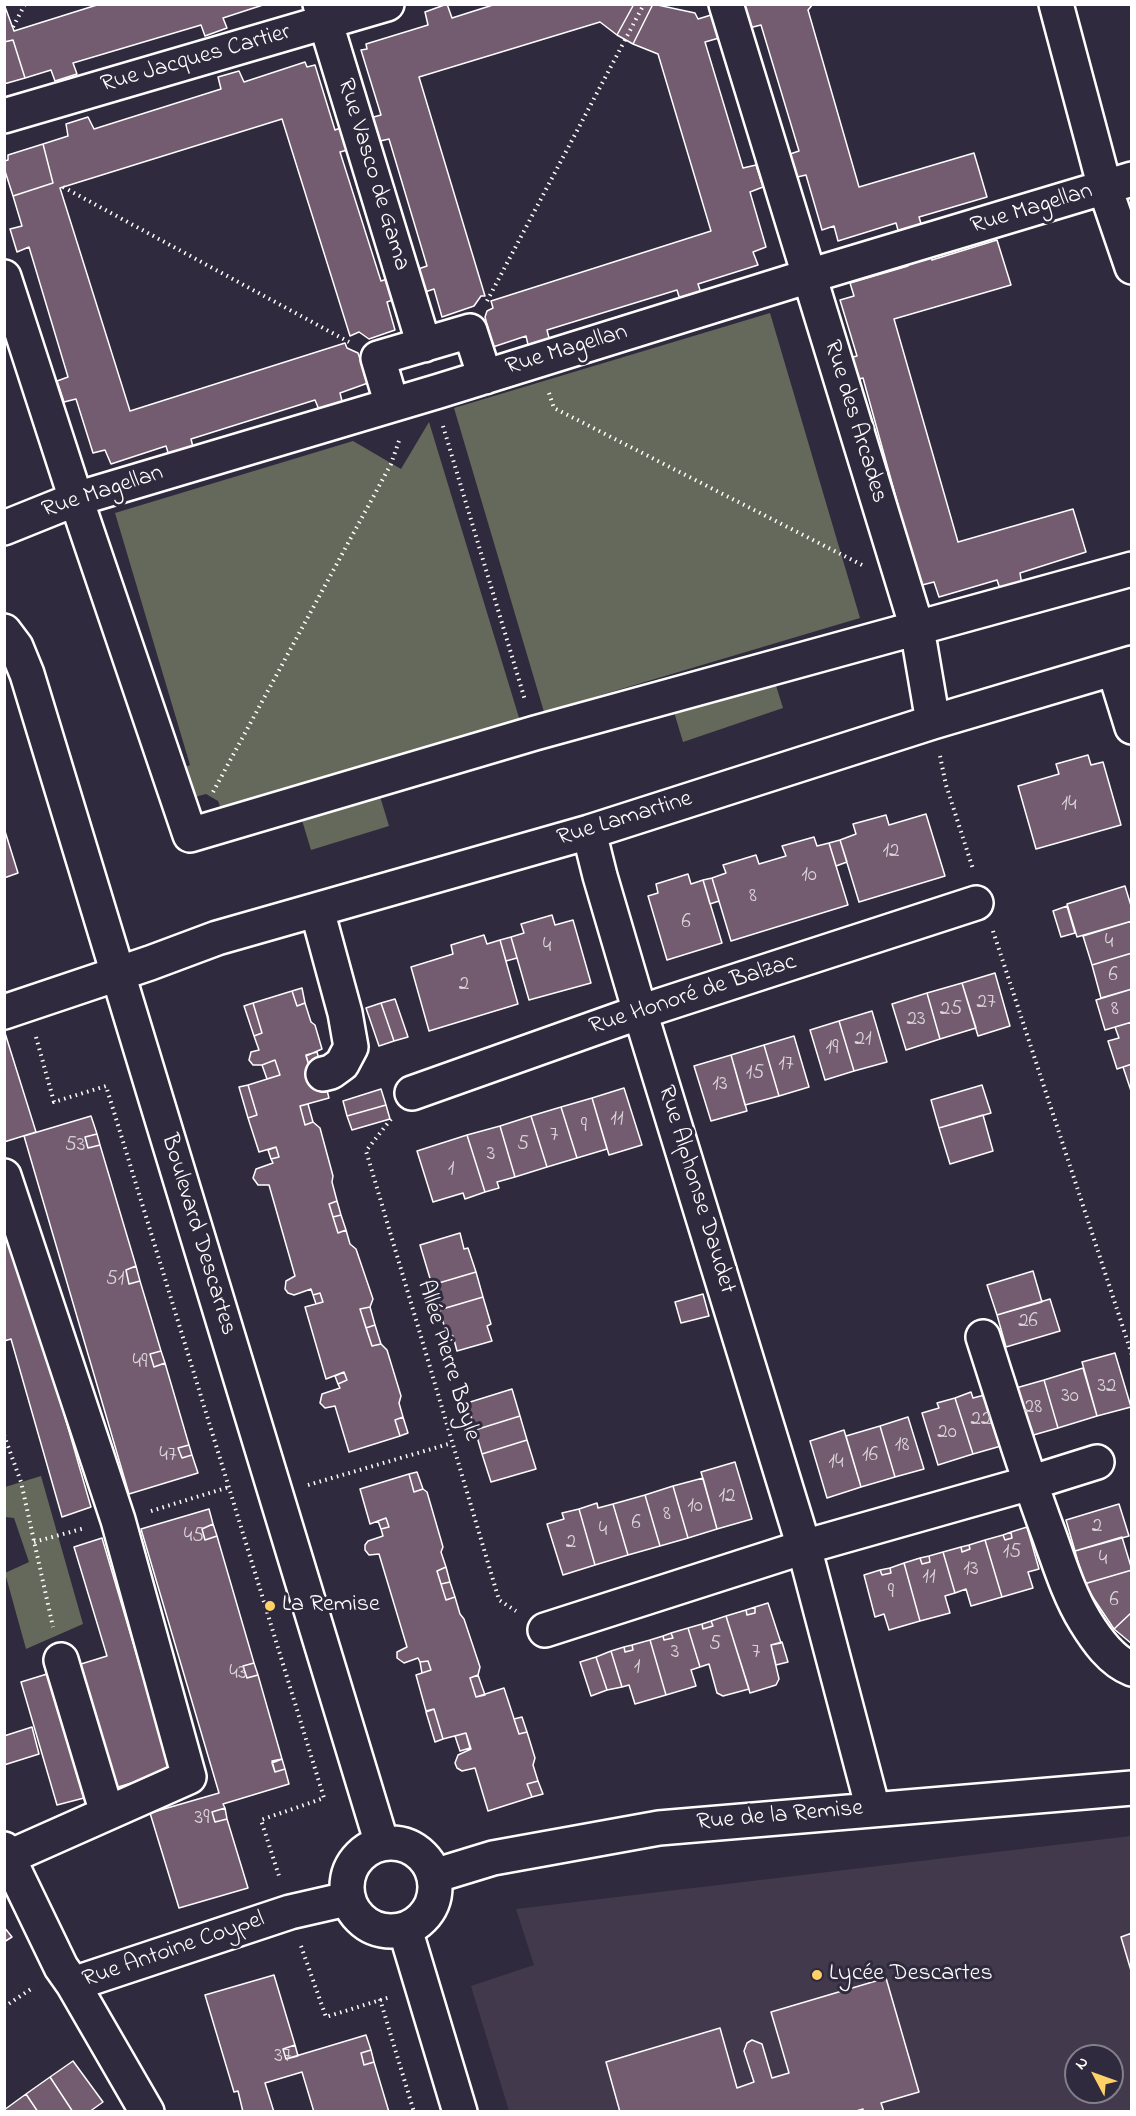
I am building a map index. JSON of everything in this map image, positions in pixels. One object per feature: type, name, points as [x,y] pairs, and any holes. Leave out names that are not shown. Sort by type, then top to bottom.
[{"type":"street","name":"Rue Jacques Cartier","points":[[4,116],[323,13],[387,4]]},
{"type":"street","name":"Rue des Arcades","points":[[726,4],[917,628],[933,722]]},
{"type":"street","points":[[1056,4],[1118,183],[1131,267]]},
{"type":"street","name":"Rue Vasco de Gama","points":[[323,13],[424,345]]},
{"type":"street","name":"Rue Magellan","points":[[4,528],[76,499],[413,399],[808,276],[1118,183]]},
{"type":"street","points":[[4,277],[76,499],[190,835],[535,733],[1131,568]]},
{"type":"street","points":[[413,399],[378,358],[470,332],[485,377]]},
{"type":"street","name":"Boulevard Descartes","points":[[4,631],[16,647],[27,674],[382,1844]]},
{"type":"street","points":[[1123,666],[1131,728]]},
{"type":"street","name":"Rue Lamartine","points":[[15,1008],[217,938],[589,832],[933,722],[1123,666]]},
{"type":"street","name":"Rue Alphonse Daudet","points":[[589,832],[640,1012],[804,1547],[873,1809]]},
{"type":"street","name":"Rue Honoré de Balzac","points":[[412,1093],[640,1012],[980,900]]},
{"type":"street","points":[[317,910],[345,1013],[351,1047],[342,1064],[331,1072],[323,1074]]},
{"type":"street","points":[[4,1176],[118,1520],[189,1777],[7,1853],[61,1967],[73,1984]]},
{"type":"street","points":[[983,1337],[1030,1483],[1068,1587],[1084,1621],[1103,1648],[1131,1669]]},
{"type":"street","points":[[545,1630],[804,1547],[1097,1462]]},
{"type":"street","points":[[61,1660],[107,1813]]},
{"type":"street","name":"Rue de la Remise","points":[[434,1876],[492,1858],[659,1828],[1131,1788]]},
{"type":"street","points":[[395,1843],[408,1846],[419,1853],[434,1876],[435,1889],[430,1908],[417,1923],[405,1929],[391,1932],[376,1930],[358,1917],[347,1899],[346,1884],[349,1870],[357,1858],[368,1849],[382,1844],[395,1843]]},
{"type":"street","name":"Rue Antoine Coypel","points":[[147,2112],[73,1984],[290,1912],[347,1899]]},
{"type":"street","points":[[405,1929],[460,2112]]},
{"type":"path","points":[[13,27],[25,4]]},
{"type":"path","points":[[470,332],[644,4]]},
{"type":"path","points":[[63,187],[378,358]]},
{"type":"path","points":[[538,361],[554,408],[904,586]]},
{"type":"path","points":[[413,399],[535,733]]},
{"type":"path","points":[[190,835],[392,464],[413,399]]},
{"type":"path","points":[[933,722],[946,785],[980,900],[1131,1355]]},
{"type":"path","points":[[15,1008],[54,1102],[106,1086],[324,1798],[261,1820],[326,2017],[380,1999],[423,1990]]},
{"type":"path","name":"Allée Pierre Bayle","points":[[412,1093],[366,1151],[499,1600],[545,1630]]},
{"type":"path","points":[[4,1435],[21,1482],[61,1660]]},
{"type":"path","points":[[276,1494],[452,1443]]},
{"type":"path","points":[[34,1542],[229,1487]]},
{"type":"path","points":[[380,1999],[414,2112]]},
{"type":"shaded area","name":"Lycée Descartes","points":[[1131,1836],[1131,2111],[509,2111],[471,1986],[534,1965],[516,1909]]},
{"type":"green space","points":[[770,313],[860,618],[544,712],[454,408]]},
{"type":"green space","points":[[429,422],[520,721],[222,812],[218,801],[206,794],[191,798],[181,769],[190,765],[115,513],[353,441],[401,469]]},
{"type":"green space","points":[[774,679],[783,708],[683,742],[674,712]]},
{"type":"green space","points":[[379,793],[389,826],[311,850],[301,817]]},
{"type":"green space","points":[[41,1476],[83,1624],[26,1649],[5,1573],[29,1562],[14,1518],[5,1517],[5,1487]]},
{"type":"building","points":[[4,4],[14,31],[100,4],[266,4],[223,18],[227,28],[205,36],[201,25],[73,63],[77,74],[55,81],[51,70],[25,78],[13,40],[4,42]]},
{"type":"building","points":[[447,4],[452,18],[496,4],[634,4],[617,35],[600,22],[419,77],[485,296],[481,296],[474,306],[442,317],[434,289],[422,293],[415,270],[427,266],[389,139],[376,142],[370,118],[381,115],[361,50],[367,49],[366,44],[428,25],[425,12]]},
{"type":"building","points":[[634,4],[653,4],[633,44],[617,35]]},
{"type":"building","points":[[653,4],[695,13],[698,19],[711,15],[719,38],[705,42],[743,168],[756,165],[763,187],[750,192],[766,247],[753,252],[758,265],[698,284],[702,296],[681,303],[677,290],[547,330],[550,342],[529,349],[526,336],[493,347],[485,317],[487,311],[493,308],[491,301],[711,231],[658,54],[633,44]]},
{"type":"building","points":[[748,4],[813,4],[808,10],[859,187],[974,153],[987,197],[919,217],[923,230],[900,237],[896,223],[838,241],[834,226],[822,230],[806,175],[793,178],[787,155],[799,151],[761,25],[749,28],[743,6]]},
{"type":"building","points":[[13,40],[25,78],[4,84],[4,42]]},
{"type":"building","points":[[305,62],[307,67],[315,65],[335,130],[348,125],[355,148],[340,152],[381,281],[393,277],[399,298],[387,302],[395,330],[369,339],[359,332],[350,336],[282,119],[60,188],[130,411],[345,343],[347,348],[358,353],[368,383],[340,393],[343,405],[320,412],[315,400],[191,439],[194,451],[170,459],[166,446],[111,464],[105,450],[93,453],[76,399],[64,402],[57,381],[68,377],[29,247],[17,252],[10,229],[22,226],[13,196],[53,183],[43,144],[68,136],[66,124],[88,117],[94,129],[221,89],[218,77],[239,71],[244,82]]},
{"type":"building","points":[[43,144],[53,183],[13,196],[4,161],[8,160],[8,155]]},
{"type":"building","points":[[997,240],[1011,285],[894,319],[958,542],[1073,509],[1086,552],[1020,573],[1022,585],[1001,592],[997,580],[939,597],[934,582],[922,585],[905,531],[896,535],[887,509],[898,505],[863,378],[851,381],[845,359],[857,356],[840,300],[854,296],[850,283],[908,266],[905,253],[928,247],[932,260]]},
{"type":"building","points":[[1088,755],[1091,765],[1103,762],[1121,825],[1036,849],[1018,786],[1059,774],[1056,764]]},
{"type":"building","points":[[926,814],[945,876],[859,902],[840,840],[856,834],[853,824],[886,815],[889,825]]},
{"type":"building","points":[[4,828],[18,873],[4,878]]},
{"type":"building","points":[[814,837],[817,846],[829,843],[848,905],[731,941],[712,878],[726,873],[723,865],[756,855],[759,864],[786,856],[782,846]]},
{"type":"building","points":[[840,840],[847,862],[836,866],[829,843]]},
{"type":"building","points":[[688,874],[691,884],[703,880],[722,943],[667,960],[648,896],[658,893],[656,884]]},
{"type":"building","points":[[712,878],[719,901],[710,904],[703,880]]},
{"type":"building","points":[[1125,886],[1132,909],[1132,921],[1077,937],[1067,904]]},
{"type":"building","points":[[1067,906],[1075,933],[1061,937],[1053,911]]},
{"type":"building","points":[[552,915],[555,925],[573,920],[591,983],[529,1000],[511,937],[524,933],[521,924]]},
{"type":"building","points":[[1132,921],[1132,953],[1092,965],[1083,936]]},
{"type":"building","points":[[484,935],[487,944],[500,940],[518,1004],[429,1031],[411,967],[453,954],[451,945]]},
{"type":"building","points":[[511,937],[517,958],[506,961],[500,940]]},
{"type":"building","points":[[1132,953],[1132,989],[1101,998],[1092,965]]},
{"type":"building","points":[[995,973],[1010,1026],[978,1036],[962,983]]},
{"type":"building","points":[[962,983],[976,1028],[940,1039],[927,993]]},
{"type":"building","points":[[302,988],[305,1003],[297,1006],[292,991]]},
{"type":"building","points":[[1132,989],[1132,1022],[1105,1030],[1096,1000]]},
{"type":"building","points":[[292,991],[297,1006],[305,1003],[311,1022],[315,1025],[322,1049],[306,1056],[310,1069],[321,1067],[329,1098],[300,1106],[305,1125],[313,1122],[320,1128],[337,1201],[329,1204],[338,1233],[346,1230],[350,1244],[356,1249],[373,1299],[370,1307],[360,1309],[372,1346],[381,1344],[387,1350],[401,1396],[399,1403],[403,1417],[395,1420],[400,1436],[349,1452],[335,1406],[325,1408],[320,1403],[322,1394],[340,1388],[338,1384],[347,1380],[344,1372],[326,1379],[305,1307],[323,1302],[320,1293],[313,1295],[311,1289],[294,1295],[285,1289],[286,1281],[295,1276],[269,1185],[258,1185],[253,1178],[256,1169],[273,1163],[271,1159],[279,1157],[276,1147],[259,1152],[248,1118],[257,1115],[248,1085],[280,1075],[275,1060],[262,1065],[253,1065],[249,1060],[251,1052],[259,1050],[254,1036],[262,1033],[253,1003]]},
{"type":"building","points":[[927,993],[940,1039],[906,1050],[892,1004]]},
{"type":"building","points":[[395,999],[408,1037],[394,1041],[381,1003]]},
{"type":"building","points":[[253,1003],[262,1033],[254,1036],[244,1006]]},
{"type":"building","points":[[381,1003],[394,1041],[379,1046],[366,1008]]},
{"type":"building","points":[[872,1011],[887,1062],[854,1071],[839,1021]]},
{"type":"building","points":[[839,1021],[854,1071],[825,1080],[810,1030]]},
{"type":"building","points":[[1132,1022],[1132,1064],[1117,1069],[1108,1041],[1119,1038],[1115,1027]]},
{"type":"building","points":[[4,1034],[36,1132],[4,1142]]},
{"type":"building","points":[[794,1036],[809,1087],[779,1096],[764,1045]]},
{"type":"building","points":[[764,1045],[779,1096],[745,1105],[731,1055]]},
{"type":"building","points":[[317,1052],[321,1067],[310,1069],[306,1055]]},
{"type":"building","points":[[731,1055],[747,1111],[711,1121],[694,1066]]},
{"type":"building","points":[[275,1060],[280,1075],[267,1079],[262,1065]]},
{"type":"building","points":[[1132,1064],[1132,1094],[1123,1067]]},
{"type":"building","points":[[248,1085],[257,1115],[248,1118],[239,1087]]},
{"type":"building","points":[[982,1085],[991,1113],[939,1128],[931,1100]]},
{"type":"building","points":[[624,1088],[642,1145],[609,1155],[592,1098]]},
{"type":"building","points":[[381,1089],[386,1105],[347,1116],[343,1101]]},
{"type":"building","points":[[592,1098],[607,1149],[577,1158],[561,1107]]},
{"type":"building","points":[[308,1104],[313,1122],[305,1125],[300,1106]]},
{"type":"building","points":[[386,1105],[390,1119],[352,1130],[347,1116]]},
{"type":"building","points":[[561,1107],[577,1158],[547,1167],[531,1116]]},
{"type":"building","points":[[983,1115],[993,1151],[950,1164],[939,1128]]},
{"type":"building","points":[[91,1116],[97,1134],[85,1137],[88,1148],[100,1145],[136,1266],[126,1270],[129,1284],[140,1281],[161,1351],[150,1354],[154,1367],[165,1363],[189,1445],[178,1448],[182,1458],[192,1455],[198,1473],[129,1494],[24,1136]]},
{"type":"building","points":[[531,1116],[547,1167],[515,1177],[500,1126]]},
{"type":"building","points":[[500,1126],[515,1177],[497,1182],[499,1188],[485,1192],[467,1135]]},
{"type":"building","points":[[97,1134],[100,1145],[88,1148],[85,1137]]},
{"type":"building","points":[[467,1135],[485,1192],[465,1199],[463,1193],[433,1202],[417,1151]]},
{"type":"building","points":[[276,1147],[279,1157],[271,1159],[268,1150]]},
{"type":"building","points":[[337,1201],[341,1215],[333,1217],[329,1204]]},
{"type":"building","points":[[4,1206],[91,1507],[62,1517],[11,1339],[4,1341]]},
{"type":"building","points":[[341,1215],[346,1230],[338,1233],[333,1217]]},
{"type":"building","points":[[460,1233],[464,1249],[468,1248],[476,1272],[432,1285],[420,1245]]},
{"type":"building","points":[[136,1266],[140,1281],[129,1284],[126,1270]]},
{"type":"building","points":[[1033,1271],[1042,1302],[997,1315],[987,1285]]},
{"type":"building","points":[[476,1272],[483,1297],[439,1310],[432,1285]]},
{"type":"building","points":[[320,1293],[323,1302],[316,1304],[313,1295]]},
{"type":"building","points":[[703,1294],[709,1316],[681,1323],[675,1302]]},
{"type":"building","points":[[483,1297],[491,1324],[487,1326],[492,1341],[457,1351],[453,1336],[448,1337],[439,1310]]},
{"type":"building","points":[[1050,1299],[1060,1331],[1006,1347],[997,1315]]},
{"type":"building","points":[[370,1307],[375,1325],[366,1328],[360,1309]]},
{"type":"building","points":[[375,1325],[381,1344],[372,1346],[366,1328]]},
{"type":"building","points":[[161,1351],[165,1363],[154,1367],[150,1354]]},
{"type":"building","points":[[1115,1353],[1131,1407],[1097,1416],[1082,1362]]},
{"type":"building","points":[[1083,1368],[1097,1416],[1058,1428],[1044,1380]]},
{"type":"building","points":[[344,1372],[347,1380],[338,1384],[335,1376]]},
{"type":"building","points":[[1044,1380],[1058,1428],[1023,1438],[1009,1390]]},
{"type":"building","points":[[512,1389],[520,1416],[475,1430],[467,1403]]},
{"type":"building","points":[[971,1392],[973,1398],[992,1393],[1008,1444],[973,1454],[955,1398]]},
{"type":"building","points":[[955,1398],[973,1454],[938,1465],[922,1413],[939,1408],[937,1403]]},
{"type":"building","points":[[520,1416],[527,1440],[482,1454],[475,1430]]},
{"type":"building","points":[[403,1417],[408,1433],[400,1436],[395,1420]]},
{"type":"building","points":[[908,1417],[924,1469],[895,1477],[880,1426]]},
{"type":"building","points":[[880,1426],[895,1477],[861,1487],[846,1436]]},
{"type":"building","points":[[844,1430],[861,1487],[827,1498],[810,1441]]},
{"type":"building","points":[[527,1440],[536,1469],[491,1482],[482,1454]]},
{"type":"building","points":[[189,1445],[192,1455],[182,1458],[178,1448]]},
{"type":"building","points":[[735,1462],[752,1519],[717,1529],[701,1472]]},
{"type":"building","points":[[417,1472],[423,1489],[414,1492],[409,1474]]},
{"type":"building","points":[[409,1474],[414,1492],[423,1489],[427,1492],[443,1547],[441,1552],[446,1567],[437,1571],[446,1600],[455,1597],[480,1667],[478,1675],[470,1678],[476,1697],[504,1688],[519,1734],[527,1732],[535,1758],[533,1765],[538,1781],[527,1784],[532,1797],[488,1811],[475,1768],[462,1771],[455,1763],[458,1755],[471,1749],[466,1733],[443,1739],[434,1709],[426,1711],[416,1675],[431,1670],[428,1661],[420,1662],[418,1658],[404,1663],[397,1658],[397,1652],[407,1647],[379,1554],[369,1555],[365,1550],[368,1541],[383,1536],[381,1529],[389,1527],[386,1518],[370,1524],[360,1489]]},
{"type":"building","points":[[703,1478],[717,1529],[688,1538],[673,1486]]},
{"type":"building","points":[[673,1486],[688,1538],[660,1546],[645,1495]]},
{"type":"building","points":[[645,1495],[660,1546],[628,1555],[613,1504]]},
{"type":"building","points":[[597,1503],[598,1508],[613,1504],[628,1555],[595,1565],[579,1509]]},
{"type":"building","points":[[1119,1504],[1129,1536],[1075,1551],[1066,1520]]},
{"type":"building","points":[[209,1509],[213,1524],[202,1529],[205,1540],[217,1536],[254,1663],[243,1666],[247,1678],[258,1675],[282,1759],[272,1763],[275,1772],[285,1769],[289,1784],[223,1804],[225,1808],[212,1812],[215,1822],[227,1819],[248,1888],[179,1908],[150,1813],[219,1793],[141,1529]]},
{"type":"building","points":[[579,1509],[595,1565],[563,1575],[547,1524],[564,1519],[562,1513]]},
{"type":"building","points":[[386,1518],[389,1527],[381,1529],[378,1521]]},
{"type":"building","points":[[213,1524],[217,1536],[205,1540],[202,1529]]},
{"type":"building","points":[[1027,1527],[1039,1569],[1028,1572],[1033,1588],[1002,1597],[985,1540],[1003,1535],[1005,1540],[1012,1538],[1011,1532]]},
{"type":"building","points":[[1011,1532],[1012,1538],[1005,1540],[1003,1535]]},
{"type":"building","points":[[1122,1537],[1132,1570],[1084,1584],[1075,1551]]},
{"type":"building","points":[[102,1538],[171,1771],[115,1788],[81,1664],[107,1656],[74,1547]]},
{"type":"building","points":[[985,1540],[1002,1597],[971,1606],[966,1589],[955,1593],[943,1552],[961,1547],[962,1552],[970,1549],[969,1545]]},
{"type":"building","points":[[969,1545],[970,1549],[962,1552],[961,1547]]},
{"type":"building","points":[[943,1552],[955,1593],[945,1596],[950,1613],[920,1621],[904,1563],[920,1558],[922,1564],[930,1562],[929,1556]]},
{"type":"building","points":[[929,1556],[930,1562],[922,1564],[920,1558]]},
{"type":"building","points":[[904,1563],[920,1621],[889,1630],[884,1614],[875,1617],[864,1575],[880,1570],[882,1575],[891,1573],[890,1568]]},
{"type":"building","points":[[446,1567],[450,1582],[441,1584],[437,1571]]},
{"type":"building","points":[[890,1568],[891,1573],[882,1575],[880,1570]]},
{"type":"building","points":[[1132,1570],[1132,1612],[1114,1629],[1084,1584]]},
{"type":"building","points":[[450,1582],[455,1597],[446,1600],[441,1584]]},
{"type":"building","points":[[768,1603],[781,1643],[771,1645],[779,1679],[776,1685],[750,1693],[726,1616],[746,1610],[747,1615],[755,1613],[755,1607]]},
{"type":"building","points":[[755,1607],[755,1613],[747,1615],[746,1610]]},
{"type":"building","points":[[1132,1612],[1132,1644],[1114,1629]]},
{"type":"building","points":[[726,1616],[749,1689],[723,1696],[717,1693],[709,1664],[700,1667],[688,1628],[702,1624],[703,1629],[713,1626],[711,1621]]},
{"type":"building","points":[[711,1621],[713,1626],[703,1629],[702,1624]]},
{"type":"building","points":[[688,1628],[700,1667],[691,1670],[696,1686],[666,1695],[650,1640],[663,1636],[664,1640],[673,1638],[671,1633]]},
{"type":"building","points":[[671,1633],[673,1638],[664,1640],[663,1636]]},
{"type":"building","points":[[650,1640],[666,1695],[635,1704],[629,1685],[622,1687],[611,1651],[624,1647],[625,1652],[633,1650],[632,1645]]},
{"type":"building","points":[[782,1642],[788,1662],[776,1665],[771,1645]]},
{"type":"building","points":[[632,1645],[633,1650],[625,1652],[624,1647]]},
{"type":"building","points":[[611,1651],[622,1687],[607,1690],[596,1657]]},
{"type":"building","points":[[596,1657],[607,1690],[591,1696],[580,1662]]},
{"type":"building","points":[[428,1661],[431,1670],[422,1673],[420,1662]]},
{"type":"building","points":[[254,1663],[258,1675],[247,1678],[243,1666]]},
{"type":"building","points":[[47,1674],[84,1798],[57,1805],[21,1682]]},
{"type":"building","points":[[478,1675],[485,1695],[476,1697],[470,1678]]},
{"type":"building","points":[[434,1709],[443,1739],[435,1742],[426,1712]]},
{"type":"building","points":[[522,1717],[527,1732],[519,1734],[514,1719]]},
{"type":"building","points":[[32,1727],[39,1754],[4,1765],[4,1736]]},
{"type":"building","points":[[466,1733],[470,1748],[460,1751],[455,1736]]},
{"type":"building","points":[[282,1759],[285,1769],[275,1772],[272,1761]]},
{"type":"building","points":[[538,1781],[543,1794],[532,1797],[527,1784]]},
{"type":"building","points":[[225,1808],[227,1819],[215,1822],[212,1812]]},
{"type":"building","points":[[4,1927],[12,1937],[4,1942]]},
{"type":"building","points":[[1132,1933],[1132,1974],[1121,1937]]},
{"type":"building","points":[[274,1975],[295,2045],[283,2049],[286,2059],[366,2035],[371,2050],[361,2053],[364,2065],[374,2062],[389,2112],[314,2112],[302,2072],[265,2083],[274,2112],[243,2112],[238,2091],[234,2092],[205,1995]]},
{"type":"building","points":[[886,1978],[919,2092],[881,2103],[884,2112],[863,2112],[863,2109],[853,2112],[620,2112],[606,2062],[720,2028],[737,2088],[754,2082],[744,2051],[747,2043],[752,2040],[762,2044],[772,2078],[789,2073],[771,2012]]},
{"type":"building","points":[[295,2045],[298,2056],[286,2059],[283,2049]]},
{"type":"building","points":[[371,2050],[374,2062],[364,2065],[361,2053]]},
{"type":"building","points":[[73,2061],[103,2102],[89,2112],[73,2112],[50,2077]]},
{"type":"building","points":[[50,2077],[73,2112],[38,2112],[26,2094]]},
{"type":"building","points":[[26,2094],[38,2112],[4,2112],[4,2110]]},
{"type":"place","name":"La Remise","points":[[270,1606]]},
{"type":"place","name":"Lycée Descartes","points":[[817,1975]]}]
